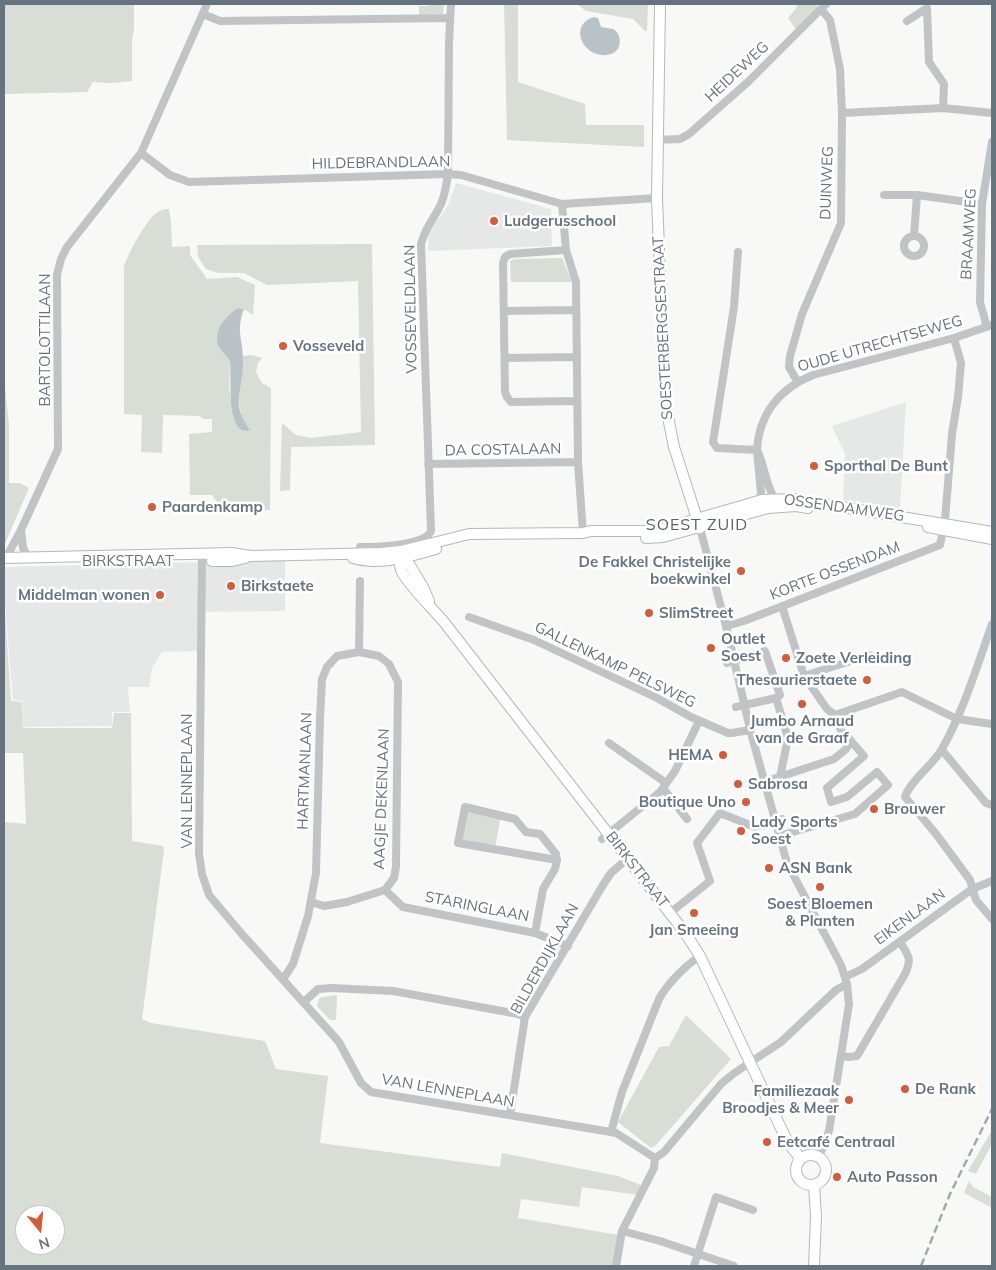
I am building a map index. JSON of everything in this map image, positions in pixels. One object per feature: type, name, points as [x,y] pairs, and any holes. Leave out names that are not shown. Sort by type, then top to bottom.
[{"type":"main road","name":"SOESTERBERGSESTRAAT","points":[[660,4],[657,198],[665,402],[672,440],[698,524]]},
{"type":"main road","name":"OSSENDAMWEG","points":[[698,524],[760,501],[793,499],[944,527],[992,539]]},
{"type":"main road","name":"OSSENDAMWEG","points":[[698,524],[768,508],[796,506],[992,532]]},
{"type":"main road","points":[[402,555],[488,534],[583,533],[591,531],[646,532],[698,524]]},
{"type":"main road","name":"BIRKSTRAAT","points":[[4,560],[123,561],[202,558],[232,553],[251,556],[342,555],[370,561],[383,561],[402,555],[423,587],[431,606],[605,836],[628,858],[700,956],[788,1143],[801,1159]]},
{"type":"main road","name":"BIRKSTRAAT","points":[[4,560],[28,557],[202,558]]},
{"type":"main road","points":[[811,1155],[819,1157],[823,1161],[826,1170],[822,1180],[814,1184],[805,1184],[798,1178],[797,1164],[801,1159],[811,1155]]},
{"type":"main road","points":[[814,1184],[816,1216],[814,1266]]},
{"type":"street","name":"BARTOLOTTILAAN","points":[[4,560],[21,530],[58,448],[57,275],[61,259],[67,247],[141,153],[208,4]]},
{"type":"street","name":"VOSSEVELDLAAN","points":[[360,547],[400,544],[426,536],[431,530],[421,244],[426,227],[439,209],[445,194],[448,174],[451,4]]},
{"type":"street","name":"HEIDEWEG","points":[[657,140],[677,140],[689,134],[749,81],[824,7]]},
{"type":"street","name":"DUINWEG","points":[[797,382],[789,367],[792,348],[802,314],[841,223],[842,113],[840,69],[830,20],[824,7]]},
{"type":"street","points":[[906,21],[927,8],[929,62],[944,84],[943,108]]},
{"type":"street","points":[[203,14],[220,21],[450,18]]},
{"type":"street","points":[[842,113],[943,108],[992,113]]},
{"type":"street","name":"BRAAMWEG","points":[[989,326],[980,302],[982,204],[992,142]]},
{"type":"street","name":"HILDEBRANDLAAN","points":[[141,153],[170,175],[189,182],[448,174],[461,175],[562,204],[657,198]]},
{"type":"street","points":[[884,195],[917,195],[982,204]]},
{"type":"street","points":[[914,236],[917,195]]},
{"type":"street","points":[[562,204],[566,250],[576,282],[578,462],[583,533]]},
{"type":"street","points":[[566,250],[510,254],[505,257],[505,392],[510,402],[577,402]]},
{"type":"street","points":[[738,252],[734,307],[713,442],[717,448],[757,450],[762,460],[770,491],[775,499]]},
{"type":"street","points":[[504,311],[576,310]]},
{"type":"street","name":"OUDE UTRECHTSEWEG","points":[[760,501],[758,435],[766,416],[784,391],[797,382],[813,375],[954,338],[989,326]]},
{"type":"street","points":[[944,527],[952,434],[962,363],[954,338]]},
{"type":"street","points":[[505,358],[577,356]]},
{"type":"street","name":"DA COSTALAAN","points":[[428,464],[578,462]]},
{"type":"street","name":"SOESTERBERGSESTRAAT","points":[[698,524],[726,626],[740,706],[750,730],[764,782],[778,820],[779,836],[787,863],[834,950],[846,981],[849,1004],[829,1131],[819,1157]]},
{"type":"street","name":"KORTE OSSENDAM","points":[[726,626],[744,622],[940,545],[944,527]]},
{"type":"street","points":[[21,530],[23,548],[28,557]]},
{"type":"street","name":"VAN LENNEPLAAN","points":[[202,558],[200,854],[202,874],[210,895],[339,1042],[361,1083],[371,1092],[616,1133],[655,1158]]},
{"type":"street","points":[[359,652],[360,581]]},
{"type":"street","points":[[779,836],[855,814],[888,785],[877,772],[847,797],[831,802],[827,788],[864,756],[841,730],[835,715],[827,709],[804,676],[782,606]]},
{"type":"street","name":"GALLENKAMP PELSWEG","points":[[469,617],[534,640],[655,697],[699,721],[730,733],[750,730]]},
{"type":"street","points":[[992,624],[957,719],[942,750],[907,790],[905,797],[936,834],[970,880],[976,900],[992,919]]},
{"type":"street","points":[[731,662],[765,651],[780,695],[776,698],[740,706]]},
{"type":"street","name":"HARTMANLAAN","points":[[282,979],[293,964],[308,916],[316,873],[322,679],[327,667],[336,656],[359,652]]},
{"type":"street","name":"AAGJE DEKENLAAN","points":[[311,902],[324,906],[347,902],[385,890],[394,878],[396,867],[398,682],[389,664],[379,656],[359,652]]},
{"type":"street","points":[[804,676],[869,655],[876,657]]},
{"type":"street","points":[[835,715],[902,692],[957,719],[992,724]]},
{"type":"street","points":[[776,698],[788,738],[780,777]]},
{"type":"street","points":[[605,836],[660,792],[675,771],[699,721]]},
{"type":"street","points":[[764,782],[834,759],[846,749],[851,741]]},
{"type":"street","points":[[609,743],[665,785],[687,819]]},
{"type":"street","points":[[942,750],[986,803],[992,805]]},
{"type":"street","points":[[535,933],[543,889],[555,869],[557,860],[556,854],[540,834],[526,832],[516,819],[465,807],[458,843],[557,860]]},
{"type":"street","points":[[670,913],[710,881],[697,843],[720,813],[755,827],[778,820]]},
{"type":"street","name":"BILDERDIJKLAAN","points":[[510,1115],[525,1017],[611,873],[628,858]]},
{"type":"street","name":"EIKENLAAN","points":[[655,1158],[664,1152],[721,1084],[781,1042],[846,981],[972,889],[992,881]]},
{"type":"street","name":"STARINGLAAN","points":[[385,890],[403,907],[535,933],[568,946]]},
{"type":"street","points":[[841,1056],[849,1058],[857,1056],[910,964],[908,954],[900,942]]},
{"type":"street","points":[[611,1132],[622,1092],[659,999],[663,992],[700,956]]},
{"type":"street","points":[[304,1002],[318,989],[393,991],[518,1014],[525,1017]]},
{"type":"street","points":[[616,1266],[622,1230],[654,1168],[655,1158]]},
{"type":"street","points":[[694,1266],[716,1197],[754,1210]]},
{"type":"street","points":[[622,1230],[660,1240],[734,1266]]},
{"type":"shaded area","points":[[4,4],[134,4],[132,81],[93,82],[87,92],[4,94]]},
{"type":"shaded area","points":[[429,4],[444,4],[443,14],[419,15],[419,6],[429,6]]},
{"type":"shaded area","points":[[504,4],[518,4],[518,82],[585,104],[586,125],[644,125],[644,147],[507,140]]},
{"type":"shaded area","points":[[577,4],[648,4],[647,31],[633,19],[586,11]]},
{"type":"shaded area","points":[[796,4],[817,4],[818,9],[797,31],[788,18],[797,7]]},
{"type":"shaded area","points":[[594,17],[598,18],[601,27],[616,31],[620,42],[615,52],[602,55],[593,53],[582,42],[581,27],[586,21]]},
{"type":"shaded area","name":"Ludgerusschool","points":[[456,183],[551,209],[552,246],[428,251],[429,230],[444,212]]},
{"type":"shaded area","points":[[169,209],[172,247],[190,246],[190,255],[207,279],[237,277],[255,285],[253,315],[244,309],[238,308],[227,316],[222,324],[220,347],[229,358],[230,363],[229,387],[234,417],[242,420],[239,404],[239,384],[243,356],[251,355],[262,358],[258,363],[256,372],[262,383],[271,388],[270,510],[222,510],[212,495],[190,495],[189,434],[212,432],[212,419],[204,419],[198,416],[163,415],[162,453],[141,452],[142,415],[124,414],[124,267],[133,246],[146,224],[156,213]]},
{"type":"shaded area","points":[[372,244],[375,445],[291,447],[290,490],[280,491],[282,423],[296,435],[311,438],[361,432],[358,281],[267,285],[244,273],[218,273],[206,269],[198,257],[197,245]]},
{"type":"shaded area","points":[[562,258],[572,282],[511,282],[510,261],[514,259]]},
{"type":"shaded area","points":[[238,308],[244,309],[240,324],[243,363],[239,404],[240,412],[250,430],[242,430],[237,425],[233,415],[230,363],[217,341],[221,324]]},
{"type":"shaded area","points":[[4,386],[9,425],[9,483],[20,483],[29,488],[4,546]]},
{"type":"shaded area","points":[[906,402],[900,509],[843,500],[845,454],[832,426]]},
{"type":"shaded area","points":[[285,560],[285,611],[201,612],[200,651],[162,652],[152,668],[149,687],[128,687],[130,712],[112,712],[112,726],[23,727],[23,701],[13,700],[4,593],[4,567]]},
{"type":"shaded area","points":[[4,598],[11,701],[22,702],[23,728],[112,728],[114,713],[131,713],[132,841],[163,846],[164,850],[142,1019],[151,1023],[265,1041],[276,1069],[328,1076],[320,1143],[500,1167],[502,1153],[618,1176],[641,1185],[638,1195],[582,1187],[579,1207],[521,1199],[518,1218],[619,1235],[615,1266],[4,1266],[4,822],[26,824],[23,753],[4,753]]},
{"type":"shaded area","points":[[466,810],[501,815],[495,848],[461,841]]},
{"type":"shaded area","points":[[337,995],[336,1020],[330,1020],[317,1006],[319,999],[322,997]]},
{"type":"shaded area","points":[[686,1015],[731,1059],[656,1145],[651,1148],[618,1122],[659,1047],[669,1046]]},
{"type":"shaded area","points":[[992,1130],[992,1144],[976,1174],[968,1171]]},
{"type":"shaded area","points":[[969,1181],[973,1187],[992,1197],[992,1208],[964,1193]]},
{"type":"railway","points":[[921,1266],[950,1194],[992,1109]]},
{"type":"place","name":"Ludgerusschool","points":[[494,221]]},
{"type":"place","name":"Vosseveld","points":[[283,346]]},
{"type":"place","name":"Sporthal De Bunt","points":[[814,466]]},
{"type":"place","name":"Paardenkamp","points":[[152,507]]},
{"type":"place","name":"De Fakkel Christelijke boekwinkel","points":[[741,571]]},
{"type":"place","name":"Birkstaete","points":[[231,586]]},
{"type":"place","name":"Middelman wonen","points":[[160,595]]},
{"type":"place","name":"SlimStreet","points":[[649,613]]},
{"type":"place","name":"Outlet Soest","points":[[711,648]]},
{"type":"place","name":"Zoete Verleiding","points":[[786,658]]},
{"type":"place","name":"Thesaurierstaete","points":[[867,680]]},
{"type":"place","name":"Jumbo Arnaud van de Graaf","points":[[802,704]]},
{"type":"place","name":"HEMA","points":[[723,755]]},
{"type":"place","name":"Sabrosa","points":[[738,784]]},
{"type":"place","name":"Boutique Uno","points":[[746,802]]},
{"type":"place","name":"Brouwer","points":[[874,809]]},
{"type":"place","name":"Lady Sports Soest","points":[[741,831]]},
{"type":"place","name":"ASN Bank","points":[[769,868]]},
{"type":"place","name":"Soest Bloemen & Planten","points":[[820,887]]},
{"type":"place","name":"Jan Smeeing","points":[[694,913]]},
{"type":"place","name":"De Rank","points":[[905,1089]]},
{"type":"place","name":"Familiezaak Broodjes & Meer","points":[[849,1100]]},
{"type":"place","name":"Eetcafé Centraal","points":[[767,1142]]},
{"type":"place","name":"Auto Passon","points":[[837,1177]]},
{"type":"district","name":"SOEST ZUID","points":[[697,525]]}]
